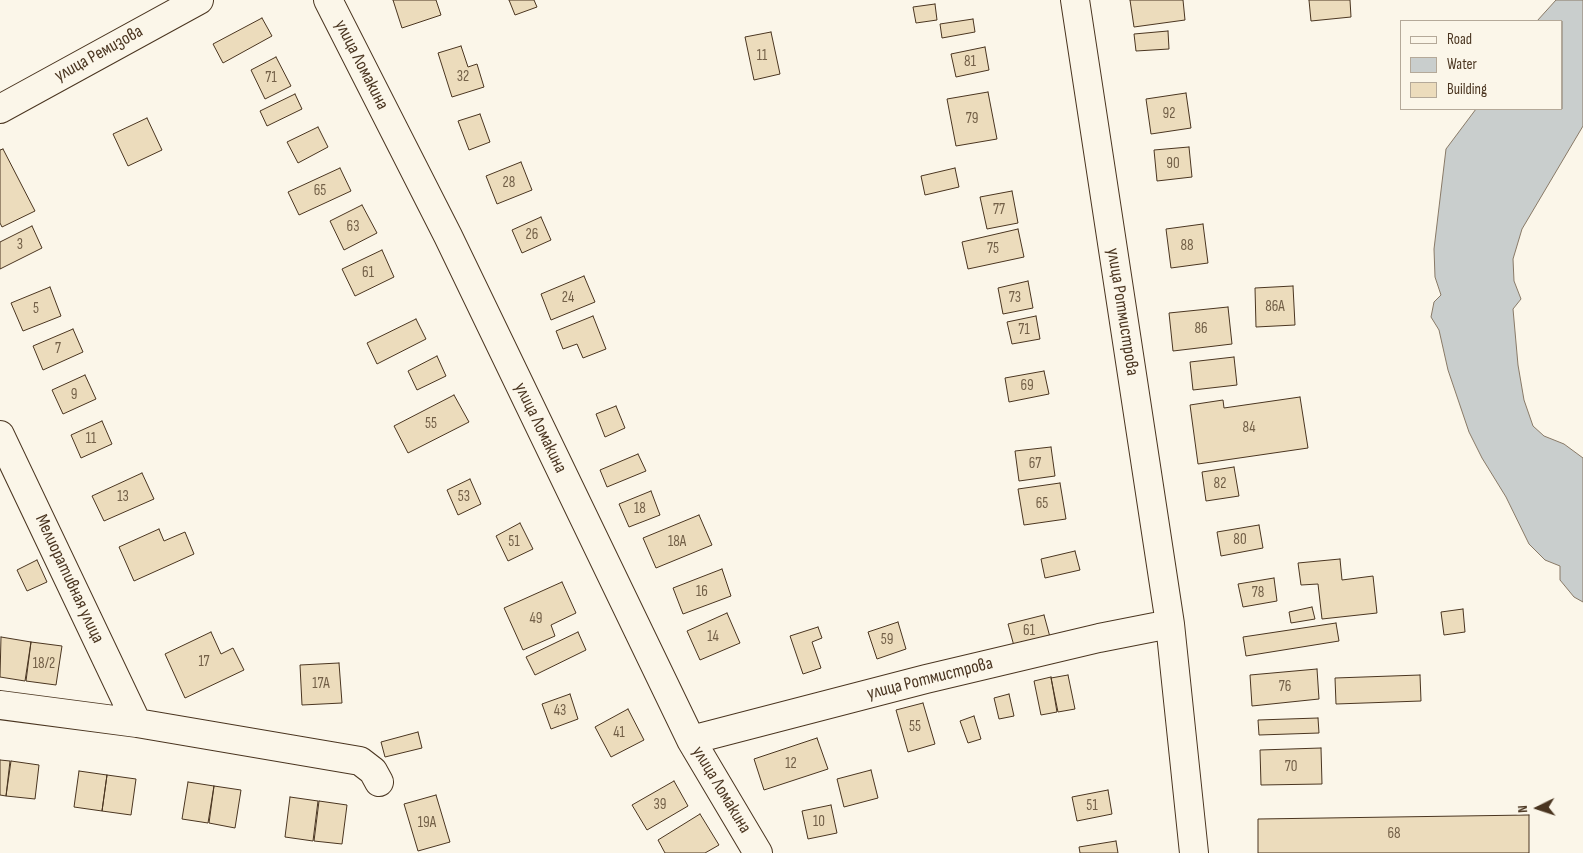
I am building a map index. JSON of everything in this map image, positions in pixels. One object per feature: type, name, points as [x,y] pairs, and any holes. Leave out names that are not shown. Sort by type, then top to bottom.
[{"type":"street","name":"улица Ремизова","points":[[0,109],[199,0]]},
{"type":"street","name":"улица Ломакина","points":[[328,0],[448,236],[691,740],[758,853]]},
{"type":"street","name":"улица Ротмистрова","points":[[1075,0],[1170,624],[1194,853]]},
{"type":"street","name":"Мелиоративная улица","points":[[0,435],[137,723]]},
{"type":"street","name":"улица Ротмистрова","points":[[691,740],[926,679],[1099,638],[1170,624]]},
{"type":"street","points":[[0,706],[137,723],[360,761],[373,771],[379,782]]},
{"type":"water","points":[[1556,0],[1583,0],[1583,126],[1522,229],[1513,259],[1514,281],[1521,299],[1513,309],[1518,365],[1524,400],[1533,426],[1544,436],[1564,444],[1583,458],[1583,602],[1574,597],[1560,580],[1560,566],[1545,560],[1529,544],[1506,497],[1482,458],[1469,432],[1448,370],[1439,330],[1431,317],[1434,302],[1441,295],[1435,277],[1434,249],[1446,149],[1475,110],[1563,110],[1563,20],[1538,20]]},
{"type":"building","points":[[393,0],[436,0],[441,15],[402,28]]},
{"type":"building","points":[[509,0],[534,0],[537,7],[515,15]]},
{"type":"building","points":[[1130,0],[1183,0],[1185,20],[1134,27]]},
{"type":"building","points":[[1309,0],[1350,0],[1351,17],[1311,21]]},
{"type":"building","points":[[935,4],[937,20],[916,23],[913,7]]},
{"type":"building","points":[[262,18],[272,36],[223,63],[213,44]]},
{"type":"building","points":[[973,19],[975,32],[942,38],[940,24]]},
{"type":"building","points":[[1168,31],[1169,49],[1136,51],[1134,34]]},
{"type":"building","points":[[771,32],[780,74],[754,80],[745,37]]},
{"type":"building","points":[[461,46],[468,67],[477,64],[484,87],[452,97],[438,53]]},
{"type":"building","points":[[985,47],[989,70],[956,77],[951,54]]},
{"type":"building","points":[[276,57],[291,86],[265,99],[251,70]]},
{"type":"building","points":[[988,92],[997,139],[956,146],[947,99]]},
{"type":"building","points":[[1186,93],[1191,128],[1151,134],[1146,99]]},
{"type":"building","points":[[295,94],[302,109],[267,126],[260,111]]},
{"type":"building","points":[[480,114],[490,142],[469,150],[458,121]]},
{"type":"building","points":[[147,118],[162,150],[128,166],[113,134]]},
{"type":"building","points":[[318,127],[328,147],[298,163],[287,142]]},
{"type":"building","points":[[1189,147],[1192,177],[1157,181],[1154,150]]},
{"type":"building","points":[[3,149],[35,211],[2,227],[0,223],[0,150]]},
{"type":"building","points":[[521,162],[532,190],[497,204],[486,176]]},
{"type":"building","points":[[340,168],[351,191],[299,215],[288,192]]},
{"type":"building","points":[[955,168],[959,187],[925,195],[921,176]]},
{"type":"building","points":[[1012,191],[1018,223],[987,229],[980,197]]},
{"type":"building","points":[[362,205],[377,233],[344,250],[330,221]]},
{"type":"building","points":[[541,217],[551,240],[522,253],[512,230]]},
{"type":"building","points":[[1203,224],[1208,263],[1171,268],[1166,229]]},
{"type":"building","points":[[32,226],[42,248],[0,269],[0,242]]},
{"type":"building","points":[[1018,229],[1024,257],[968,269],[962,242]]},
{"type":"building","points":[[382,250],[394,277],[355,296],[342,269]]},
{"type":"building","points":[[584,276],[595,302],[551,320],[541,294]]},
{"type":"building","points":[[1028,281],[1033,308],[1003,314],[998,288]]},
{"type":"building","points":[[1293,286],[1295,325],[1256,327],[1255,288]]},
{"type":"building","points":[[50,287],[61,316],[23,331],[11,303]]},
{"type":"building","points":[[1228,307],[1232,344],[1173,351],[1169,313]]},
{"type":"building","points":[[593,316],[606,349],[583,358],[577,344],[563,349],[556,331]]},
{"type":"building","points":[[1036,316],[1040,339],[1012,344],[1007,322]]},
{"type":"building","points":[[416,319],[426,339],[377,364],[367,343]]},
{"type":"building","points":[[73,329],[83,352],[43,370],[33,346]]},
{"type":"building","points":[[437,356],[446,376],[417,390],[408,371]]},
{"type":"building","points":[[1234,357],[1237,385],[1193,390],[1190,362]]},
{"type":"building","points":[[1044,371],[1049,394],[1009,402],[1005,378]]},
{"type":"building","points":[[85,375],[96,399],[63,414],[52,390]]},
{"type":"building","points":[[454,395],[469,422],[408,453],[394,426]]},
{"type":"building","points":[[1300,397],[1308,448],[1198,464],[1190,405],[1223,400],[1224,408]]},
{"type":"building","points":[[616,406],[625,428],[605,437],[596,414]]},
{"type":"building","points":[[102,421],[112,444],[81,458],[71,435]]},
{"type":"building","points":[[1051,447],[1055,476],[1019,481],[1015,451]]},
{"type":"building","points":[[638,454],[646,471],[607,487],[600,470]]},
{"type":"building","points":[[1234,467],[1239,496],[1206,501],[1202,472]]},
{"type":"building","points":[[142,473],[154,499],[104,521],[92,496]]},
{"type":"building","points":[[470,479],[481,504],[458,515],[447,490]]},
{"type":"building","points":[[1060,483],[1066,519],[1024,525],[1018,489]]},
{"type":"building","points":[[651,491],[660,515],[629,527],[619,504]]},
{"type":"building","points":[[699,515],[712,545],[656,568],[643,538]]},
{"type":"building","points":[[520,523],[533,549],[508,561],[496,536]]},
{"type":"building","points":[[1259,525],[1263,548],[1221,556],[1217,532]]},
{"type":"building","points":[[159,529],[164,541],[185,532],[194,554],[134,581],[119,547]]},
{"type":"building","points":[[1075,551],[1080,570],[1045,578],[1041,559]]},
{"type":"building","points":[[1340,559],[1342,580],[1373,576],[1377,613],[1322,619],[1318,584],[1301,585],[1298,563]]},
{"type":"building","points":[[37,560],[47,582],[27,591],[17,570]]},
{"type":"building","points":[[722,569],[731,596],[683,614],[673,588]]},
{"type":"building","points":[[1274,578],[1277,601],[1243,607],[1238,584]]},
{"type":"building","points":[[562,582],[576,613],[551,625],[555,636],[523,650],[504,608]]},
{"type":"building","points":[[1312,607],[1315,619],[1291,623],[1289,612]]},
{"type":"building","points":[[1463,609],[1465,632],[1444,635],[1441,612]]},
{"type":"building","points":[[727,613],[740,643],[700,660],[687,631]]},
{"type":"building","points":[[1044,615],[1050,637],[1014,646],[1008,624]]},
{"type":"building","points":[[898,622],[906,649],[877,659],[868,632]]},
{"type":"building","points":[[1336,623],[1339,641],[1246,656],[1243,637]]},
{"type":"building","points":[[818,627],[822,638],[812,642],[821,668],[803,674],[790,636]]},
{"type":"building","points":[[211,632],[221,654],[233,648],[244,670],[185,698],[165,654]]},
{"type":"building","points":[[578,632],[586,650],[535,675],[526,657]]},
{"type":"building","points":[[1,637],[31,642],[25,681],[0,677]]},
{"type":"building","points":[[31,642],[62,646],[56,685],[26,681]]},
{"type":"building","points":[[339,663],[342,703],[302,705],[300,665]]},
{"type":"building","points":[[1317,669],[1319,699],[1252,706],[1250,675]]},
{"type":"building","points":[[1068,675],[1075,709],[1058,712],[1051,678]]},
{"type":"building","points":[[1420,675],[1421,701],[1336,704],[1335,678]]},
{"type":"building","points":[[1051,677],[1057,712],[1041,715],[1034,681]]},
{"type":"building","points":[[570,694],[578,719],[551,729],[542,704]]},
{"type":"building","points":[[1009,694],[1014,716],[999,719],[994,698]]},
{"type":"building","points":[[923,703],[935,744],[908,752],[896,710]]},
{"type":"building","points":[[628,709],[644,740],[611,757],[595,727]]},
{"type":"building","points":[[974,716],[981,739],[968,743],[960,721]]},
{"type":"building","points":[[1318,718],[1319,733],[1259,735],[1258,720]]},
{"type":"building","points":[[418,732],[422,748],[385,757],[381,742]]},
{"type":"building","points":[[817,738],[828,769],[764,790],[754,759]]},
{"type":"building","points":[[1321,748],[1322,784],[1261,785],[1260,750]]},
{"type":"building","points":[[0,760],[10,761],[6,796],[0,795]]},
{"type":"building","points":[[11,761],[39,765],[35,799],[6,796]]},
{"type":"building","points":[[871,770],[878,798],[844,807],[837,779]]},
{"type":"building","points":[[79,771],[107,775],[102,811],[74,807]]},
{"type":"building","points":[[107,775],[136,779],[131,815],[102,811]]},
{"type":"building","points":[[674,781],[688,806],[647,830],[632,805]]},
{"type":"building","points":[[188,782],[214,786],[208,823],[182,819]]},
{"type":"building","points":[[214,786],[241,790],[235,828],[209,823]]},
{"type":"building","points":[[1108,790],[1112,814],[1077,821],[1072,797]]},
{"type":"building","points":[[436,795],[450,842],[418,851],[404,804]]},
{"type":"building","points":[[290,797],[318,801],[313,841],[285,837]]},
{"type":"building","points":[[319,801],[347,805],[342,844],[314,841]]},
{"type":"building","points":[[831,805],[837,833],[808,839],[802,811]]},
{"type":"building","points":[[700,814],[719,845],[705,853],[665,853],[658,840]]},
{"type":"building","points":[[1529,815],[1529,853],[1258,853],[1258,819]]},
{"type":"building","points":[[1116,841],[1118,853],[1080,853],[1079,847]]}]
